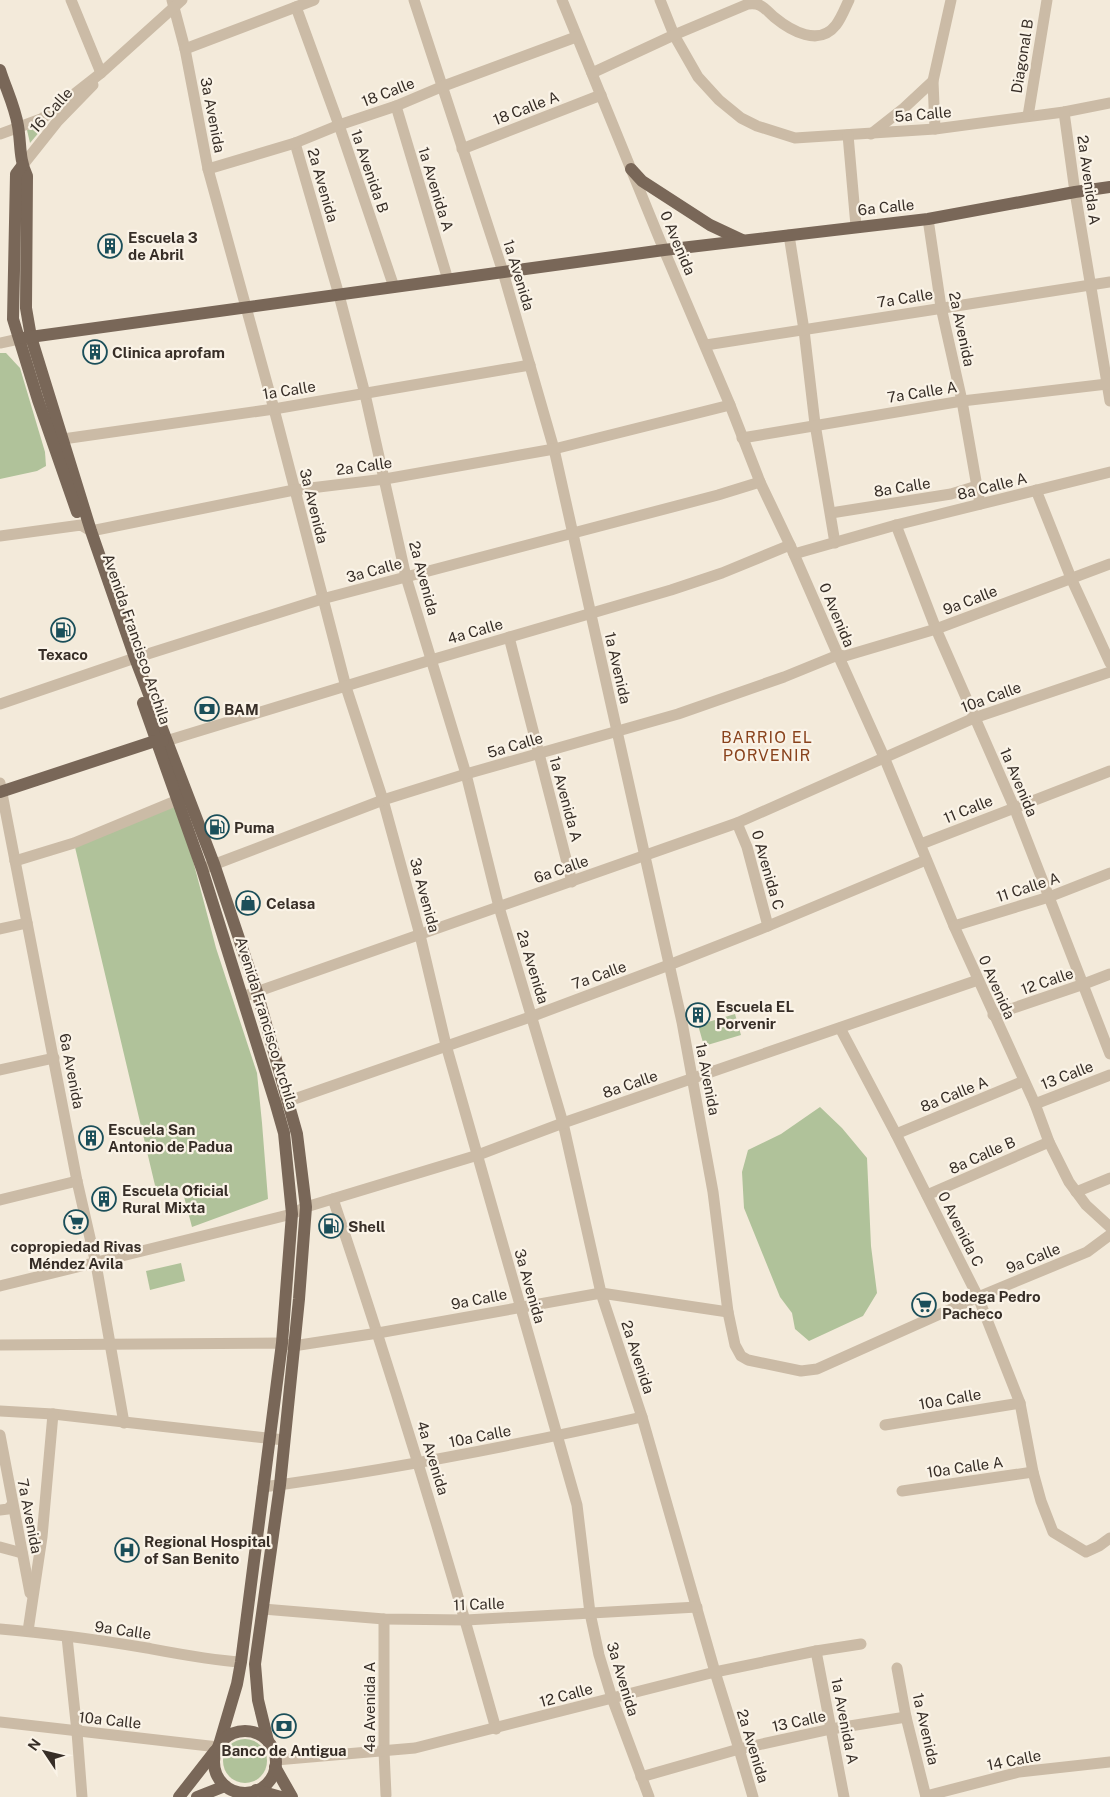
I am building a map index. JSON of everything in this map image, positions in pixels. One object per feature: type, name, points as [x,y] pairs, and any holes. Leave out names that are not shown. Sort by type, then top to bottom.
[{"type":"main road","points":[[0,70],[18,127],[22,166]]},
{"type":"main road","name":"Avenida Francisco Archila","points":[[22,166],[16,174],[13,319],[25,338],[86,528],[160,741],[183,798],[214,864],[257,992],[282,1103],[292,1214],[284,1440],[280,1485],[255,1673],[258,1700],[268,1741]]},
{"type":"main road","points":[[631,169],[642,180],[710,225],[744,240]]},
{"type":"main road","name":"6a Calle","points":[[25,338],[664,250],[928,219],[1110,187]]},
{"type":"main road","points":[[0,789],[160,741]]},
{"type":"main road","name":"Avenida Francisco Archila","points":[[183,798],[202,869],[242,997],[282,1103],[297,1134],[306,1207],[299,1299],[288,1344],[270,1439],[241,1662],[237,1684],[218,1747]]},
{"type":"main road","points":[[179,1797],[224,1739],[234,1732],[246,1730],[258,1733],[272,1746],[276,1763],[292,1797]]},
{"type":"main road","points":[[218,1747],[214,1765],[220,1780],[231,1791]]},
{"type":"main road","points":[[197,1797],[231,1791],[249,1792],[256,1790],[269,1781],[276,1763]]},
{"type":"main road","points":[[256,1790],[281,1797]]},
{"type":"street","points":[[71,0],[101,73]]},
{"type":"street","points":[[185,49],[314,0]]},
{"type":"street","name":"1a Avenida","points":[[414,0],[503,272],[554,449],[669,965],[713,1192],[734,1345],[741,1356]]},
{"type":"street","name":"0 Avenida","points":[[562,0],[664,250],[706,345],[760,482],[792,549],[884,757],[954,926],[1035,1104],[1049,1142],[1076,1192],[1086,1205],[1110,1228]]},
{"type":"street","points":[[660,0],[674,35]]},
{"type":"street","points":[[592,73],[674,35],[748,4],[760,2],[775,18],[795,31],[815,37],[830,31],[836,25],[849,0]]},
{"type":"street","points":[[935,129],[933,81],[951,0]]},
{"type":"street","name":"Diagonal B","points":[[1028,116],[1047,0]]},
{"type":"street","name":"16 Calle","points":[[0,134],[41,119],[101,73],[176,3]]},
{"type":"street","name":"3a Avenida","points":[[176,3],[208,169],[274,409],[346,687],[383,800],[420,935],[446,1045],[577,1505],[590,1613],[612,1698],[649,1797]]},
{"type":"street","name":"1a Avenida B","points":[[296,8],[339,125],[394,288]]},
{"type":"street","name":"5a Calle","points":[[674,35],[698,77],[719,100],[740,118],[795,138],[935,129],[1064,112],[1110,103]]},
{"type":"street","name":"18 Calle","points":[[208,169],[295,143],[576,36]]},
{"type":"street","name":"16 Calle","points":[[22,166],[57,122],[87,92],[101,73]]},
{"type":"street","points":[[871,134],[904,108],[933,81]]},
{"type":"street","name":"18 Calle A","points":[[462,148],[601,95]]},
{"type":"street","name":"1a Avenida A","points":[[396,106],[448,280]]},
{"type":"street","name":"2a Avenida A","points":[[1064,112],[1075,192],[1110,400]]},
{"type":"street","points":[[848,136],[856,226]]},
{"type":"street","name":"2a Avenida","points":[[295,143],[339,295],[365,394],[406,577],[466,774],[500,907],[563,1123],[601,1293],[642,1417],[714,1672],[753,1797]]},
{"type":"street","name":"2a Avenida","points":[[928,219],[941,307],[962,401],[980,504]]},
{"type":"street","points":[[790,235],[815,424],[835,543]]},
{"type":"street","name":"7a Calle","points":[[706,345],[1110,282]]},
{"type":"street","points":[[2,341],[25,338]]},
{"type":"street","name":"1a Calle","points":[[57,438],[274,409],[530,365]]},
{"type":"street","name":"7a Calle A","points":[[742,438],[815,424],[962,401],[1107,384]]},
{"type":"street","name":"2a Calle","points":[[0,536],[86,528],[294,490],[385,479],[554,449],[730,405]]},
{"type":"street","name":"8a Calle A","points":[[792,549],[835,543],[896,524],[1110,472]]},
{"type":"street","name":"3a Calle","points":[[0,704],[132,659],[322,599],[718,495],[760,482]]},
{"type":"street","name":"8a Calle","points":[[831,513],[951,494],[977,486]]},
{"type":"street","points":[[1036,490],[1071,578],[1110,663]]},
{"type":"street","name":"1a Avenida","points":[[896,524],[936,629],[1014,807],[1110,1054]]},
{"type":"street","name":"4a Calle","points":[[160,741],[671,590],[792,549]]},
{"type":"street","name":"9a Calle","points":[[838,655],[845,656],[936,629],[1110,564]]},
{"type":"street","name":"1a Avenida A","points":[[509,637],[572,882]]},
{"type":"street","name":"5a Calle","points":[[202,869],[383,800],[616,730],[678,714],[784,677],[838,655]]},
{"type":"street","name":"10a Calle","points":[[884,757],[974,718],[1110,672]]},
{"type":"street","name":"6a Calle","points":[[242,997],[737,823],[884,757]]},
{"type":"street","name":"11 Calle","points":[[921,844],[1110,771]]},
{"type":"street","name":"6a Avenida","points":[[0,789],[77,1181],[112,1345],[124,1424]]},
{"type":"street","points":[[15,861],[74,843],[183,798]]},
{"type":"street","name":"0 Avenida C","points":[[737,823],[747,847],[768,926]]},
{"type":"street","name":"7a Calle","points":[[282,1103],[533,1016],[669,965],[926,860]]},
{"type":"street","name":"11 Calle A","points":[[954,926],[1049,897],[1110,873]]},
{"type":"street","points":[[0,929],[27,923]]},
{"type":"street","name":"12 Calle","points":[[993,1015],[1110,974]]},
{"type":"street","name":"8a Calle","points":[[0,1286],[96,1264],[292,1214],[306,1207],[478,1155],[563,1123],[978,980]]},
{"type":"street","name":"0 Avenida C","points":[[840,1028],[978,1297],[1020,1403],[1033,1472],[1052,1532],[1086,1552],[1110,1538]]},
{"type":"street","points":[[0,1070],[54,1058]]},
{"type":"street","name":"13 Calle","points":[[1035,1104],[1110,1075]]},
{"type":"street","name":"8a Calle A","points":[[896,1134],[1024,1082]]},
{"type":"street","name":"8a Calle B","points":[[927,1195],[1049,1142]]},
{"type":"street","points":[[1076,1192],[1110,1178]]},
{"type":"street","points":[[0,1200],[77,1181]]},
{"type":"street","name":"4a Avenida","points":[[333,1199],[419,1463],[496,1729]]},
{"type":"street","name":"9a Calle","points":[[741,1356],[748,1360],[801,1370],[817,1369],[978,1297],[1087,1252],[1110,1235]]},
{"type":"street","name":"9a Calle","points":[[0,1345],[288,1344],[378,1333],[601,1293],[728,1312]]},
{"type":"street","name":"10a Calle","points":[[885,1425],[1020,1403]]},
{"type":"street","points":[[0,1411],[53,1414],[124,1424],[284,1440]]},
{"type":"street","points":[[28,1631],[42,1537],[53,1414]]},
{"type":"street","name":"10a Calle","points":[[264,1487],[419,1463],[558,1436],[642,1417]]},
{"type":"street","name":"7a Avenida","points":[[0,1435],[32,1602]]},
{"type":"street","name":"10a Calle A","points":[[902,1491],[1033,1472]]},
{"type":"street","points":[[0,1510],[8,1509],[12,1505]]},
{"type":"street","points":[[0,1547],[22,1553]]},
{"type":"street","name":"11 Calle","points":[[263,1609],[384,1619],[466,1620],[697,1607]]},
{"type":"street","name":"4a Avenida A","points":[[384,1619],[384,1752],[386,1795]]},
{"type":"street","name":"9a Calle","points":[[0,1629],[28,1631],[219,1661],[241,1662]]},
{"type":"street","points":[[67,1637],[82,1797]]},
{"type":"street","name":"12 Calle","points":[[276,1763],[415,1748],[496,1729],[714,1672],[816,1651],[861,1644]]},
{"type":"street","name":"1a Avenida A","points":[[816,1651],[844,1797]]},
{"type":"street","name":"1a Avenida","points":[[897,1668],[906,1717],[926,1797]]},
{"type":"street","name":"13 Calle","points":[[641,1777],[739,1748],[831,1729],[906,1717]]},
{"type":"street","name":"10a Calle","points":[[0,1722],[218,1747]]},
{"type":"street","name":"14 Calle","points":[[926,1797],[1019,1772],[1110,1762]]},
{"type":"green space","points":[[46,124],[30,143],[27,130]]},
{"type":"green space","points":[[0,353],[6,353],[20,368],[45,452],[46,466],[37,471],[0,479]]},
{"type":"green space","points":[[177,800],[216,948],[257,1073],[268,1199],[192,1227],[182,1189],[158,1198],[74,843]]},
{"type":"green space","points":[[735,1014],[741,1035],[704,1046],[698,1025]]},
{"type":"green space","points":[[820,1107],[842,1128],[867,1158],[871,1246],[877,1293],[863,1316],[809,1341],[795,1329],[792,1313],[780,1297],[744,1208],[742,1172],[748,1150],[781,1134]]},
{"type":"green space","points":[[181,1263],[185,1281],[150,1290],[146,1271]]},
{"type":"green space","points":[[245,1739],[257,1743],[263,1749],[267,1761],[263,1773],[257,1779],[245,1783],[233,1779],[227,1773],[223,1761],[227,1749],[233,1743]]},
{"type":"place","name":"Escuela 3 de Abril","points":[[110,246]]},
{"type":"place","name":"Clinica aprofam","points":[[95,352]]},
{"type":"place","name":"Texaco","points":[[63,630]]},
{"type":"place","name":"BAM","points":[[207,709]]},
{"type":"place","name":"Puma","points":[[217,827]]},
{"type":"place","name":"Celasa","points":[[248,903]]},
{"type":"place","name":"Escuela EL Porvenir","points":[[698,1015]]},
{"type":"place","name":"Escuela San Antonio de Padua","points":[[91,1138]]},
{"type":"place","name":"Escuela Oficial Rural Mixta","points":[[104,1199]]},
{"type":"place","name":"copropiedad Rivas Méndez Avila","points":[[76,1222]]},
{"type":"place","name":"Shell","points":[[331,1226]]},
{"type":"place","name":"bodega Pedro Pacheco","points":[[924,1305]]},
{"type":"place","name":"Regional Hospital of San Benito","points":[[127,1550]]},
{"type":"place","name":"Banco de Antigua","points":[[284,1726]]},
{"type":"district","name":"BARRIO EL PORVENIR","points":[[767,746]]}]
